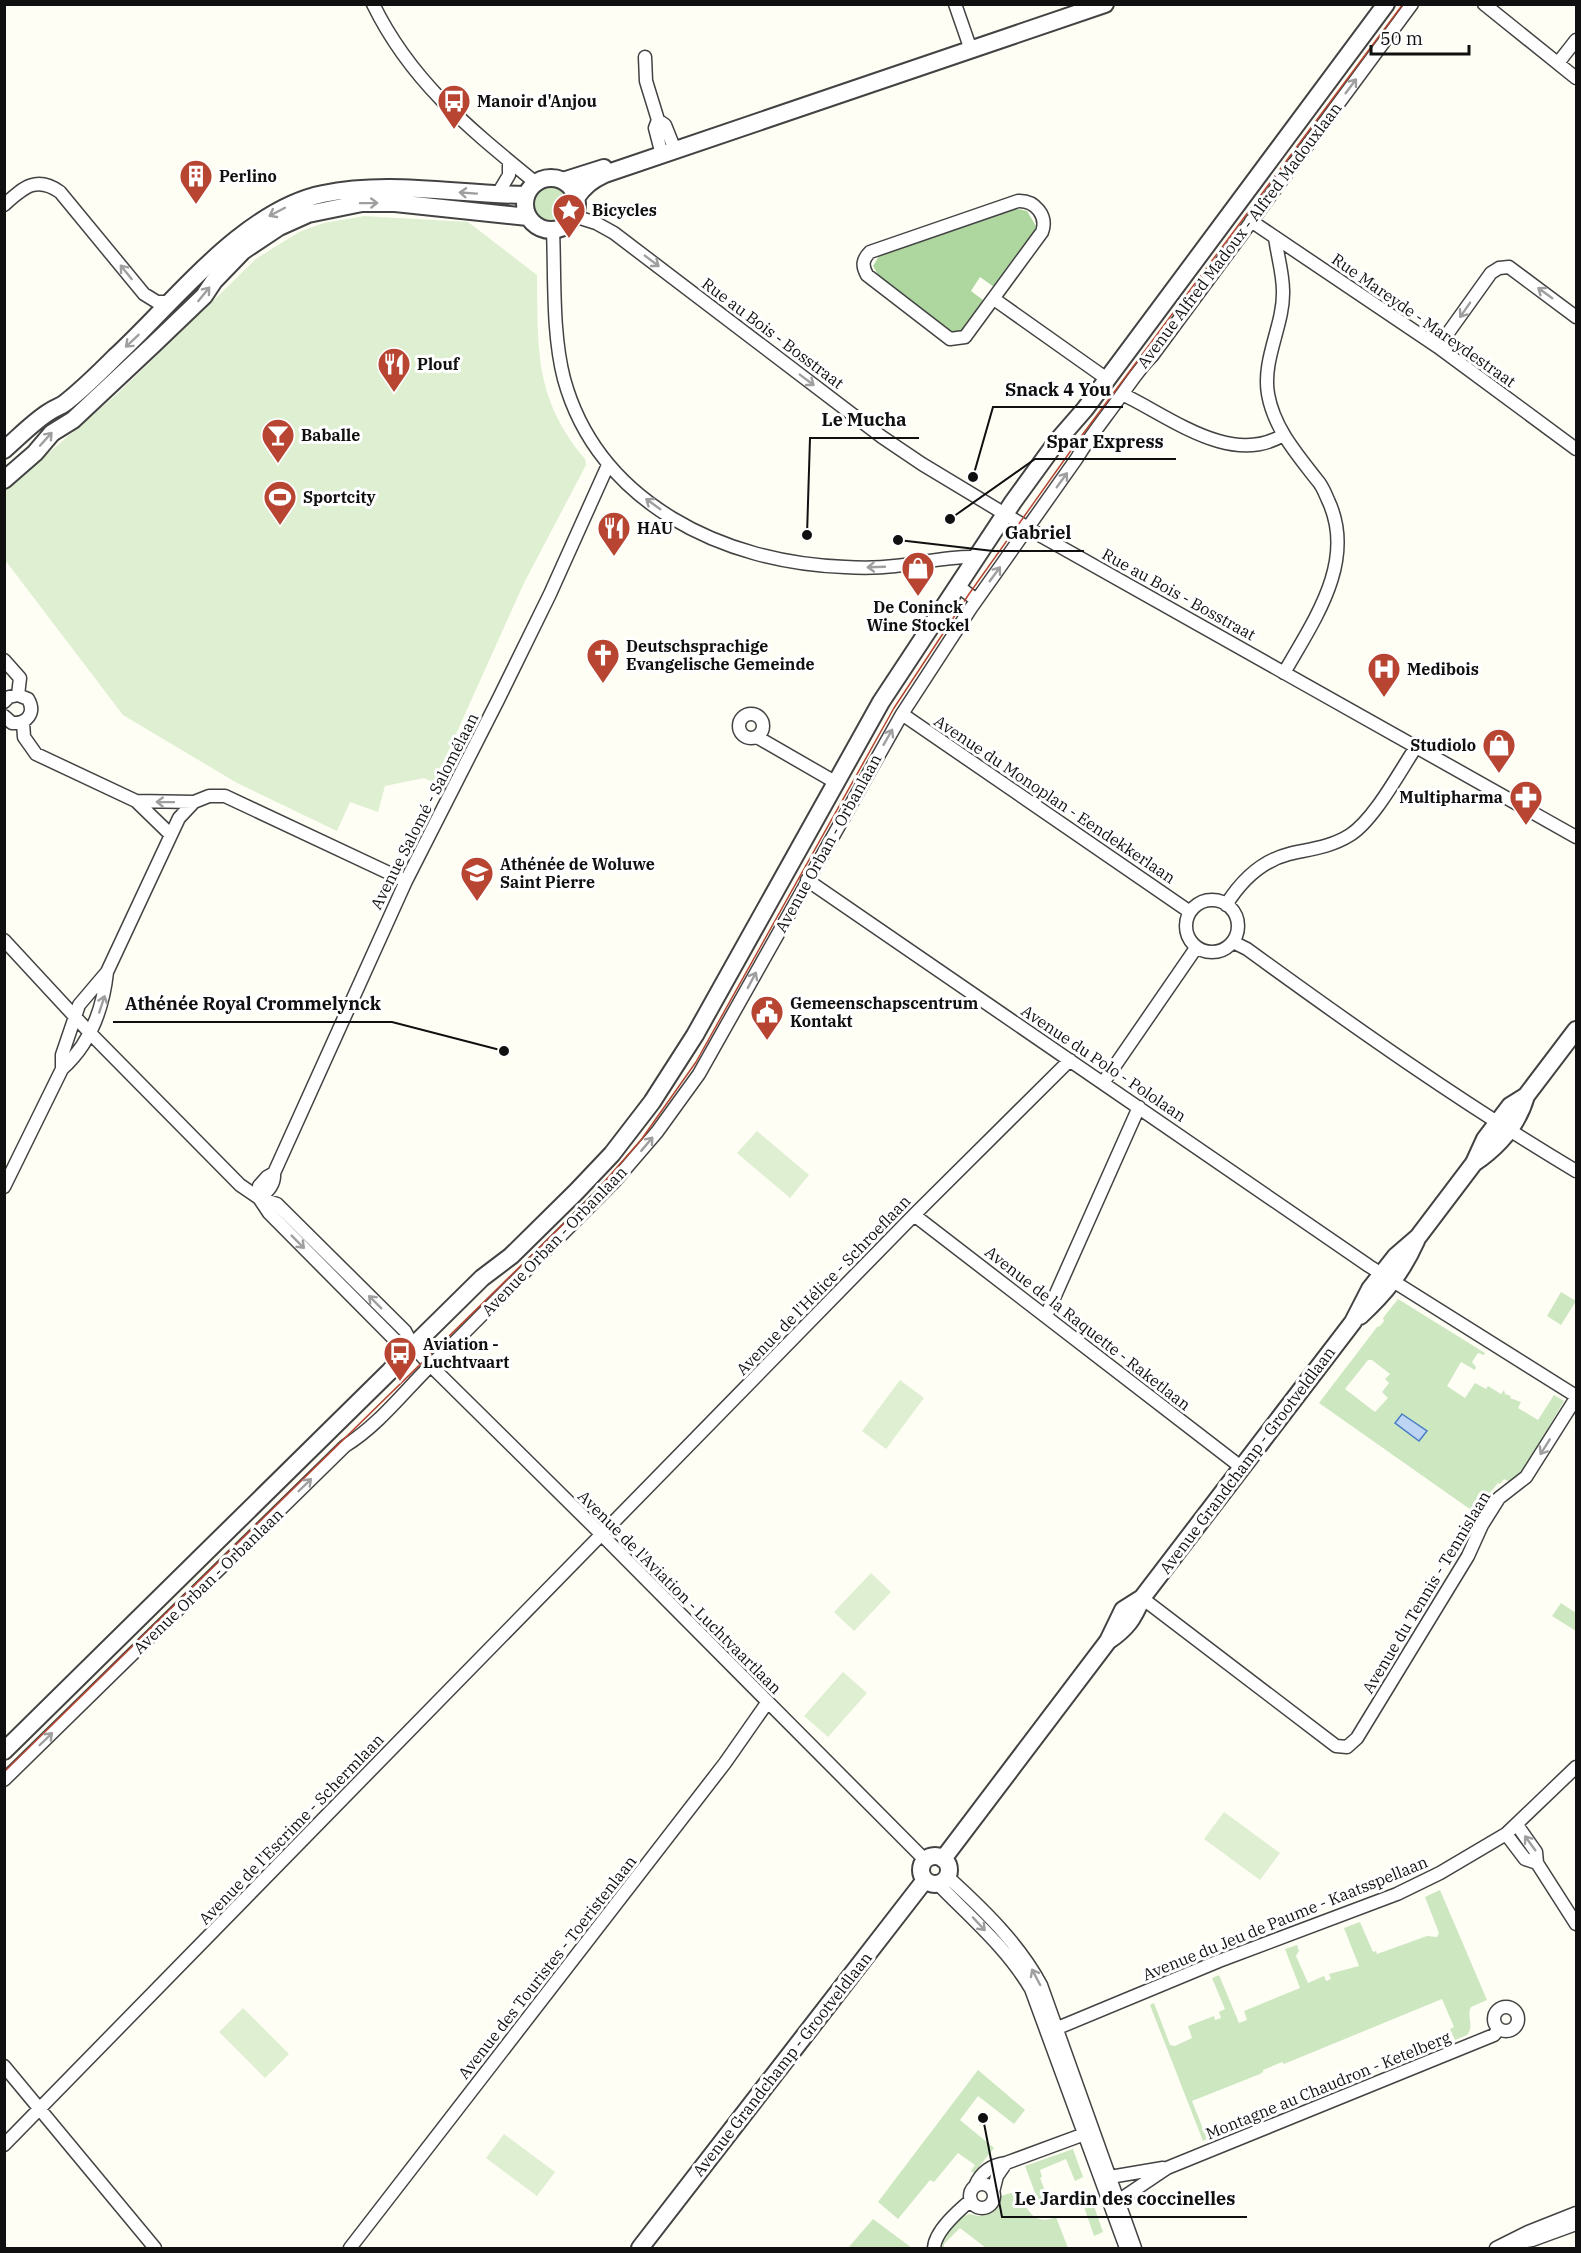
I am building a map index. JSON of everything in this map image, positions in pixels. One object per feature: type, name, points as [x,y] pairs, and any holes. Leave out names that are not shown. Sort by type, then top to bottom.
[{"type":"street","points":[[373,4],[381,20],[425,83],[445,106],[509,161],[531,189]]},
{"type":"street","points":[[955,4],[969,46]]},
{"type":"street","points":[[4,450],[50,411],[63,405],[144,331],[224,248],[263,220],[304,200],[322,194],[380,187],[497,195],[531,189],[549,178],[563,181],[667,150],[969,46],[1081,4]]},
{"type":"street","points":[[969,46],[1105,4]]},
{"type":"street","name":"Avenue Alfred Madoux - Alfred Madouxlaan","points":[[1005,514],[1058,440],[1107,379],[1386,4]]},
{"type":"street","name":"Avenue Alfred Madoux - Alfred Madouxlaan","points":[[1028,527],[1129,381],[1152,356],[1412,4]]},
{"type":"street","points":[[1484,4],[1576,78]]},
{"type":"street","points":[[1558,63],[1576,40]]},
{"type":"street","points":[[645,57],[646,81],[658,120],[665,124],[667,150]]},
{"type":"street","points":[[576,198],[594,179],[667,150]]},
{"type":"street","points":[[497,195],[509,175],[509,161]]},
{"type":"street","points":[[531,189],[525,203],[528,217],[539,227],[553,230],[567,224],[574,216],[576,198],[574,191],[563,181]]},
{"type":"street","points":[[4,205],[26,186],[43,184],[52,186],[60,192],[144,294],[157,302],[172,302]]},
{"type":"street","points":[[1018,201],[1027,201],[1033,204],[1044,219],[1045,225],[994,298],[965,337],[950,339],[867,275],[863,267],[865,257],[870,252],[1018,201]]},
{"type":"street","points":[[4,480],[35,453],[52,433],[73,420],[154,344],[204,296],[214,281],[243,251],[279,227],[308,214],[362,203],[395,203],[528,217]]},
{"type":"street","name":"Rue au Bois - Bosstraat","points":[[574,216],[604,227],[882,437],[922,464],[1005,514],[1576,837]]},
{"type":"street","name":"Rue Mareyde - Mareydestraat","points":[[1251,221],[1438,347],[1576,449]]},
{"type":"street","points":[[553,230],[559,357],[570,398],[581,423],[608,465],[655,506],[708,538],[734,549],[815,566],[877,568],[957,556],[975,557]]},
{"type":"street","points":[[1275,237],[1283,292],[1266,380],[1270,407],[1283,435],[1320,483],[1333,510],[1339,539],[1336,566],[1322,605],[1284,673]]},
{"type":"street","points":[[1438,347],[1491,273],[1499,268],[1509,267],[1576,317]]},
{"type":"street","points":[[994,298],[1107,379]]},
{"type":"street","points":[[1122,394],[1189,429],[1228,444],[1246,446],[1272,442],[1283,435]]},
{"type":"street","name":"Avenue Salomé - Salomélaan","points":[[259,1198],[269,1191],[274,1180],[274,1173],[406,881],[550,594],[608,465]]},
{"type":"street","name":"Avenue Orban - Orbanlaan","points":[[4,1751],[482,1278],[510,1256],[576,1192],[632,1129],[695,1035],[881,702],[1005,514]]},
{"type":"street","name":"Avenue Orban - Orbanlaan","points":[[4,1780],[345,1446],[366,1431],[415,1382],[429,1364],[449,1348],[592,1206],[657,1132],[699,1074],[902,714],[976,600],[1028,527]]},
{"type":"street","points":[[957,585],[976,600]]},
{"type":"street","points":[[4,660],[20,678],[18,694]]},
{"type":"street","points":[[4,702],[9,697],[18,694],[28,699],[32,709],[29,717],[23,722],[12,723],[4,716]]},
{"type":"street","name":"Avenue du Monoplan - Eendekkerlaan","points":[[902,714],[1190,912]]},
{"type":"street","points":[[23,722],[24,737],[36,754],[136,801],[171,835]]},
{"type":"street","points":[[757,737],[835,782]]},
{"type":"street","points":[[1226,905],[1247,877],[1265,863],[1287,855],[1333,845],[1353,833],[1368,818],[1416,747]]},
{"type":"street","points":[[136,801],[194,802],[209,796],[225,796],[406,881]]},
{"type":"street","points":[[62,1069],[62,1055],[79,1005],[107,972],[171,835],[180,818],[194,802]]},
{"type":"street","name":"Avenue du Polo - Pololaan","points":[[807,880],[1388,1277],[1576,1397]]},
{"type":"street","points":[[1214,900],[1226,905],[1234,913],[1238,925],[1233,942],[1217,952],[1206,952],[1196,948],[1190,942],[1185,927],[1190,912],[1204,901],[1214,900]]},
{"type":"street","name":"Avenue de l'Aviation - Luchtvaartlaan","points":[[4,940],[90,1033],[240,1185],[259,1198],[277,1204],[405,1331],[413,1346],[429,1364],[925,1860]]},
{"type":"street","points":[[1233,942],[1247,949],[1377,1044],[1503,1127],[1576,1171]]},
{"type":"street","points":[[1103,1083],[1196,948]]},
{"type":"street","points":[[4,1188],[62,1069],[71,1061],[90,1033],[105,995],[107,972]]},
{"type":"street","name":"Avenue Grandchamp - Grootveldlaan","points":[[640,2248],[939,1873],[1108,1641],[1134,1618],[1142,1598],[1241,1467],[1353,1322],[1380,1298],[1388,1277],[1406,1264],[1418,1237],[1474,1163],[1483,1142],[1503,1127],[1510,1106],[1526,1095],[1576,1030]]},
{"type":"street","name":"Avenue de l'Hélice - Schroeflaan","points":[[601,1535],[914,1215],[1070,1060]]},
{"type":"street","points":[[1046,1316],[1139,1107]]},
{"type":"street","name":"Avenue de la Raquette - Raketlaan","points":[[914,1215],[1241,1467]]},
{"type":"street","name":"Avenue du Tennis - Tennislaan","points":[[1142,1598],[1336,1746],[1347,1747],[1357,1737],[1468,1556],[1482,1525],[1499,1498],[1527,1477],[1576,1397]]},
{"type":"street","name":"Avenue de l'Escrime - Schermlaan","points":[[4,2145],[601,1535]]},
{"type":"street","name":"Avenue des Touristes - Toeristenlaan","points":[[350,2248],[725,1763],[767,1703]]},
{"type":"street","name":"Avenue du Jeu de Paume - Kaatsspellaan","points":[[1052,2031],[1219,1961],[1397,1894],[1463,1860],[1506,1834],[1576,1767]]},
{"type":"street","points":[[1517,1825],[1536,1852],[1537,1863],[1576,1924]]},
{"type":"street","points":[[1506,1834],[1525,1859],[1537,1863]]},
{"type":"street","points":[[925,1860],[921,1872],[939,1873],[950,1879],[983,1911],[1031,1966],[1041,1985],[1052,2031],[1107,2181],[1126,2248]]},
{"type":"street","name":"Montagne au Chaudron - Ketelberg","points":[[1113,2199],[1167,2168],[1494,2036],[1499,2029]]},
{"type":"street","points":[[4,2066],[154,2248]]},
{"type":"street","points":[[1006,2163],[997,2176],[992,2202],[984,2207],[975,2205],[970,2194],[978,2178],[987,2169],[1089,2132]]},
{"type":"street","name":"Montagne au Chaudron - Ketelberg","points":[[1107,2181],[1167,2168]]},
{"type":"street","points":[[975,2186],[987,2185],[993,2192]]},
{"type":"street","points":[[1113,2199],[1135,2248]]},
{"type":"street","points":[[934,2248],[935,2240],[971,2200]]},
{"type":"street","points":[[1509,2244],[1528,2232],[1576,2213]]},
{"type":"street","points":[[1496,2248],[1532,2240],[1576,2224]]},
{"type":"green space","points":[[551,185],[564,191],[570,204],[564,217],[551,223],[538,217],[532,204],[538,191]]},
{"type":"green space","points":[[1018,209],[1027,211],[1036,226],[1035,230],[994,287],[980,277],[971,291],[983,300],[961,333],[951,331],[880,278],[873,266],[879,256]]},
{"type":"green space","name":"Sportcity","points":[[364,216],[468,222],[537,275],[539,350],[542,372],[556,415],[568,437],[585,459],[586,465],[524,583],[434,783],[424,778],[385,786],[378,812],[350,802],[337,831],[237,783],[123,715],[5,560],[4,491],[116,395],[257,258],[301,231],[324,223]]},
{"type":"green space","points":[[757,1131],[809,1175],[790,1198],[737,1153]]},
{"type":"green space","points":[[1561,1292],[1576,1301],[1561,1325],[1547,1316]]},
{"type":"green space","points":[[1398,1299],[1485,1353],[1484,1355],[1478,1353],[1472,1362],[1476,1367],[1475,1370],[1461,1362],[1447,1386],[1465,1398],[1475,1383],[1486,1389],[1488,1386],[1501,1394],[1504,1390],[1505,1394],[1511,1396],[1510,1398],[1521,1402],[1518,1408],[1538,1420],[1554,1395],[1564,1401],[1524,1469],[1510,1482],[1504,1479],[1500,1484],[1498,1483],[1474,1512],[1319,1403],[1384,1321],[1383,1318]],"holes":[[[1368,1360],[1372,1360],[1390,1374],[1385,1379],[1389,1383],[1382,1392],[1388,1398],[1375,1412],[1345,1389]]]},
{"type":"green space","points":[[900,1380],[924,1398],[886,1449],[862,1431]]},
{"type":"green space","points":[[871,1573],[891,1592],[854,1631],[834,1612]]},
{"type":"green space","points":[[1561,1603],[1576,1613],[1576,1631],[1552,1616]]},
{"type":"green space","points":[[843,1672],[867,1693],[828,1737],[804,1716]]},
{"type":"green space","points":[[1224,1812],[1280,1853],[1260,1880],[1204,1839]]},
{"type":"green space","points":[[1440,1890],[1487,2000],[1471,2007],[1470,2028],[1467,2035],[1455,2040],[1450,2029],[1454,2027],[1442,1999],[1284,2064],[1282,2062],[1263,2070],[1260,2074],[1192,2101],[1207,2139],[1203,2141],[1150,2005],[1154,2003],[1170,2045],[1175,2046],[1192,2038],[1188,2026],[1214,2016],[1215,2020],[1221,2018],[1219,2012],[1225,2009],[1212,1978],[1219,1975],[1239,2023],[1247,2020],[1244,2011],[1300,1988],[1285,1949],[1297,1945],[1299,1951],[1296,1956],[1308,1983],[1324,1976],[1326,1981],[1331,1979],[1329,1974],[1359,1966],[1344,1928],[1360,1922],[1373,1952],[1376,1951],[1377,1954],[1427,1936],[1437,1937],[1439,1933],[1425,1897]]},
{"type":"green space","points":[[243,2008],[289,2054],[265,2078],[219,2032]]},
{"type":"green space","points":[[978,2070],[1025,2110],[1014,2124],[978,2096],[960,2120],[994,2148],[974,2173],[971,2171],[975,2165],[958,2153],[934,2182],[930,2180],[898,2219],[878,2202]]},
{"type":"green space","points":[[504,2134],[555,2172],[537,2196],[486,2158]]},
{"type":"green space","points":[[1073,2149],[1083,2177],[1075,2181],[1066,2159],[1040,2170],[1042,2177],[1040,2178],[1045,2191],[1041,2193],[1046,2207],[1040,2206],[1025,2166]]},
{"type":"green space","points":[[1014,2192],[1017,2198],[1022,2197],[1030,2213],[1038,2219],[1056,2217],[1068,2248],[986,2248],[960,2228],[944,2244],[944,2248],[941,2248],[943,2237],[959,2218],[969,2214],[979,2216],[992,2213],[998,2207],[1001,2196]]},
{"type":"green space","points":[[1089,2192],[1103,2232],[1094,2236],[1080,2195]]},
{"type":"green space","points":[[873,2219],[912,2248],[848,2248]]},
{"type":"water","points":[[1402,1414],[1427,1431],[1419,1441],[1395,1423]]},
{"type":"tram line","points":[[4,1772],[590,1198],[641,1140],[696,1062],[894,708],[969,594],[1077,442],[1403,4]]},
{"type":"place","name":"Manoir d'Anjou","points":[[454,130]]},
{"type":"place","name":"Perlino","points":[[196,205]]},
{"type":"place","name":"Bicycles","points":[[569,239]]},
{"type":"place","name":"Plouf","points":[[394,393]]},
{"type":"place","name":"Baballe","points":[[278,464]]},
{"type":"place","name":"Snack 4 You","points":[[973,477]]},
{"type":"place","name":"Spar Express","points":[[950,519]]},
{"type":"place","name":"Sportcity","points":[[280,526]]},
{"type":"place","name":"Le Mucha","points":[[807,535]]},
{"type":"place","name":"Gabriel","points":[[898,540]]},
{"type":"place","name":"HAU","points":[[614,557]]},
{"type":"place","name":"De Coninck Wine Stockel","points":[[918,597]]},
{"type":"place","name":"Deutschsprachige Evangelische Gemeinde","points":[[603,684]]},
{"type":"place","name":"Medibois","points":[[1384,698]]},
{"type":"place","name":"Studiolo","points":[[1499,774]]},
{"type":"place","name":"Multipharma","points":[[1526,826]]},
{"type":"place","name":"Athénée de Woluwe Saint Pierre","points":[[477,902]]},
{"type":"place","name":"Gemeenschapscentrum Kontakt","points":[[767,1041]]},
{"type":"place","name":"Athénée Royal Crommelynck","points":[[504,1051]]},
{"type":"place","name":"Aviation - Luchtvaart","points":[[400,1382]]},
{"type":"place","name":"Le Jardin des coccinelles","points":[[983,2118]]}]
